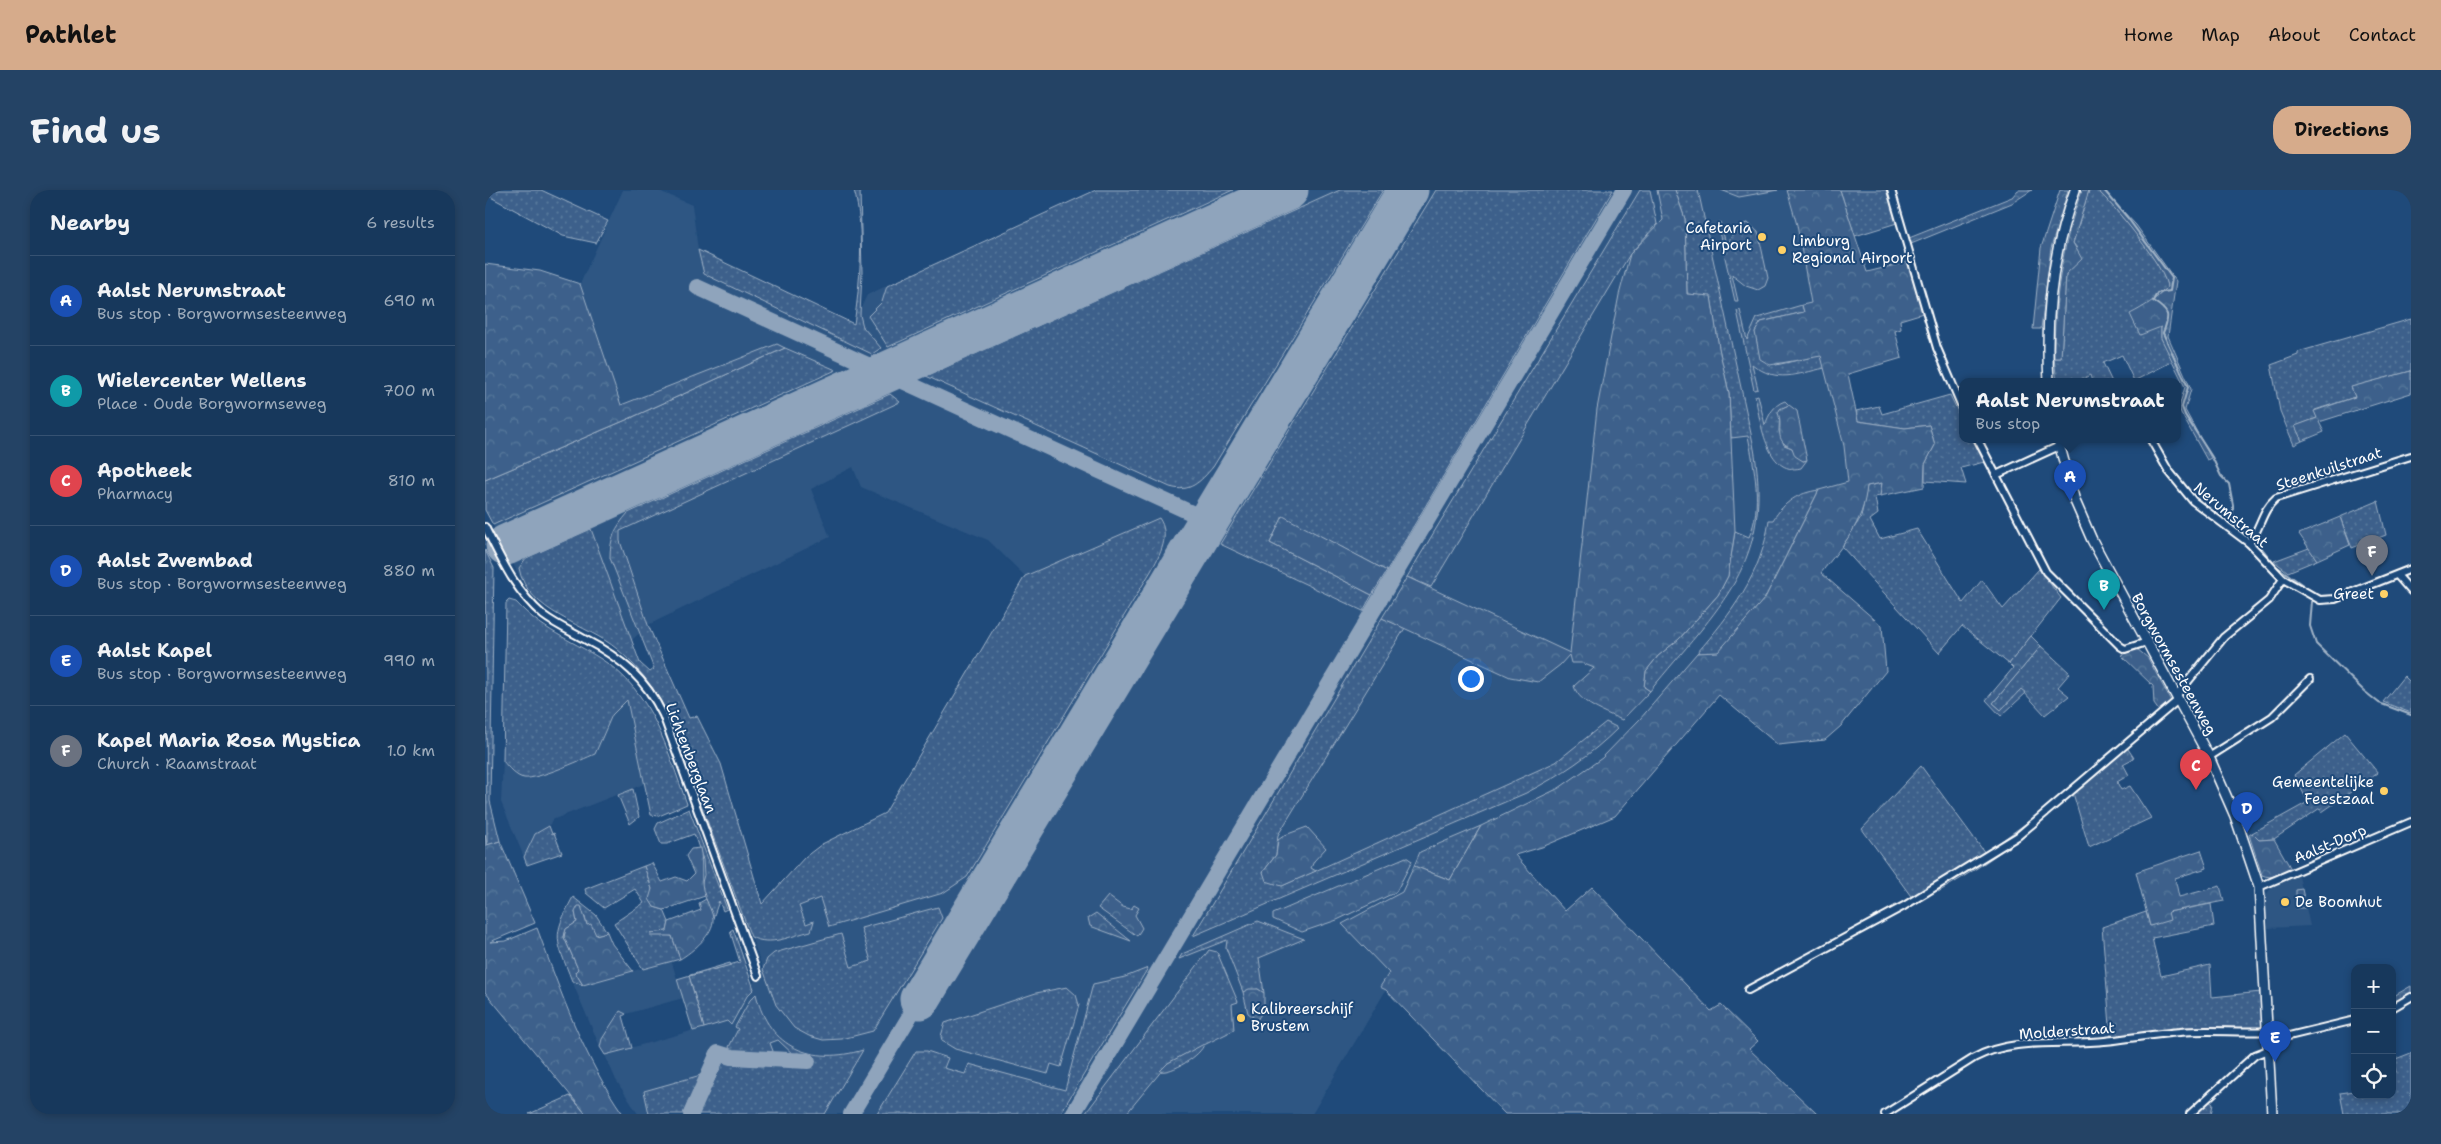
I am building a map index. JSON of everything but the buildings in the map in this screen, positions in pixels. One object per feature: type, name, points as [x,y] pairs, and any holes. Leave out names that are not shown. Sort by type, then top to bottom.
[{"type":"main road","points":[[2049,378],[2050,298],[2060,241],[2075,190]]},
{"type":"main road","name":"Borgwormsesteenweg","points":[[2058,443],[2065,472],[2084,523],[2209,757],[2228,800],[2259,887],[2272,1114]]},
{"type":"street","points":[[1891,190],[1937,348],[1959,400]]},
{"type":"street","points":[[1980,443],[2038,559],[2063,591],[2120,646],[2125,649],[2147,642]]},
{"type":"street","points":[[1996,475],[2058,443]]},
{"type":"street","name":"Nerumstraat","points":[[2153,443],[2168,470],[2193,501],[2249,543],[2283,579],[2320,600],[2327,601],[2397,576],[2411,569]]},
{"type":"street","name":"Steenkuilstraat","points":[[2249,543],[2258,531],[2265,510],[2276,498],[2296,490],[2411,456]]},
{"type":"street","name":"Lichtenberglaan","points":[[485,527],[513,581],[533,605],[564,628],[624,663],[648,688],[669,732],[758,976]]},
{"type":"street","points":[[2397,576],[2411,590]]},
{"type":"street","points":[[1748,990],[1904,906],[2018,836],[2177,698],[2224,637],[2269,600],[2283,579]]},
{"type":"street","points":[[2209,757],[2272,717],[2310,679]]},
{"type":"street","name":"Aalst-Dorp","points":[[2259,887],[2411,822]]},
{"type":"street","points":[[2396,1006],[2411,997]]},
{"type":"street","points":[[2190,1114],[2268,1046],[2351,1021]]},
{"type":"street","name":"Molderstraat","points":[[1885,1114],[1984,1052],[2037,1043],[2110,1041],[2182,1031],[2267,1032]]},
{"type":"shaded area","name":"Limburg Regional Airport","points":[[623,190],[657,190],[692,205],[698,250],[853,325],[867,295],[1096,190],[1840,190],[1869,277],[1828,287],[1858,421],[1867,486],[1851,536],[1821,573],[1882,626],[1825,740],[1778,745],[1719,695],[1615,816],[1542,847],[1515,855],[1565,911],[1592,887],[1749,1049],[1817,1114],[1505,1114],[1386,990],[1312,1114],[683,1114],[701,1075],[644,1091],[649,1114],[638,1114],[616,1080],[605,1055],[727,1021],[763,969],[744,917],[762,905],[805,857],[822,844],[885,813],[1025,576],[988,540],[861,487],[853,467],[811,489],[830,537],[648,625],[631,641],[572,624],[537,598],[520,577],[485,510],[626,420],[580,284]]},
{"type":"shaded area","points":[[627,700],[644,784],[552,820],[549,826],[533,836],[524,857],[501,802],[503,761],[523,778],[535,777],[595,754],[612,715]]},
{"type":"shaded area","name":"De Boomhut","points":[[2299,876],[2310,926],[2268,928],[2265,896],[2272,887]]},
{"type":"shaded area","points":[[671,960],[683,998],[626,1014],[620,1011],[602,1039],[600,1047],[572,981],[579,985],[588,984]]},
{"type":"green space","points":[[485,190],[541,190],[608,221],[596,243],[563,236],[485,194]]},
{"type":"green space","points":[[854,190],[860,190],[862,272],[860,315],[863,327],[881,348],[872,354],[704,274],[698,250],[854,324],[860,274],[860,239]]},
{"type":"green space","points":[[1096,190],[1233,190],[888,347],[868,316],[882,302],[887,286]]},
{"type":"green space","points":[[1340,190],[1383,190],[1213,467],[1194,485],[1183,489],[1170,487],[926,376]]},
{"type":"green space","points":[[1436,190],[1613,190],[1387,571],[1283,517],[1270,543],[1372,595],[1363,611],[1220,544]]},
{"type":"green space","points":[[1640,190],[1650,190],[1657,224],[1630,254],[1431,587],[1407,577]]},
{"type":"green space","points":[[1657,190],[1675,190],[1685,219],[1687,294],[1711,296],[1719,348],[1729,393],[1735,531],[1728,576],[1718,595],[1679,639],[1658,656],[1646,671],[1644,687],[1650,691],[1622,720],[1594,707],[1581,698],[1574,686],[1594,668],[1582,663],[1571,663],[1569,655],[1560,665],[1538,682],[1510,677],[1382,618],[1407,577],[1570,653],[1597,409],[1619,295],[1630,254],[1663,220]]},
{"type":"green space","points":[[1675,190],[1698,190],[1753,443],[1758,485],[1756,521],[1748,552],[1736,581],[1698,634],[1650,691],[1644,687],[1646,671],[1658,656],[1680,638],[1718,595],[1728,576],[1735,531],[1749,537],[1756,512],[1755,473],[1748,436],[1731,438],[1729,393],[1719,349],[1711,297],[1687,294],[1685,219]]},
{"type":"green space","points":[[1721,190],[1778,190],[1739,197]]},
{"type":"green space","points":[[1787,190],[1840,190],[1867,272],[1908,262],[1923,313],[1900,320],[1901,329],[1895,331],[1902,358],[1848,374],[1858,421],[1905,428],[1929,425],[1935,445],[1925,464],[1924,487],[1880,496],[1882,483],[1867,486],[1865,500],[1857,523],[1845,543],[1821,573],[1882,626],[1886,671],[1841,726],[1825,740],[1778,745],[1719,695],[1615,816],[1542,847],[1515,855],[1565,911],[1592,887],[1711,1011],[1721,1005],[1758,1041],[1749,1049],[1817,1114],[1505,1114],[1386,990],[1380,987],[1389,973],[1342,924],[1402,892],[1414,866],[1450,880],[1481,826],[1559,788],[1602,758],[1640,719],[1697,653],[1718,652],[1765,598],[1819,490],[1848,482],[1844,446],[1821,356],[1770,365],[1760,359],[1755,332],[1761,322],[1804,312],[1802,305],[1811,303],[1797,225]]},
{"type":"green space","points":[[1840,190],[1887,190],[1897,223],[1855,236]]},
{"type":"green space","points":[[2018,190],[2032,190],[2012,203],[1911,244],[1909,238],[2012,197]]},
{"type":"green space","points":[[2060,190],[2068,190],[2051,248],[2041,329],[2033,329],[2041,248]]},
{"type":"green space","points":[[2082,190],[2089,190],[2073,243],[2082,259],[2066,274],[2061,358],[2054,358],[2056,315],[2064,252]]},
{"type":"green space","points":[[2089,190],[2097,190],[2138,237],[2159,266],[2165,279],[2167,288],[2147,306],[2161,327],[2161,338],[2173,361],[2140,378],[2133,378],[2122,355],[2103,363],[2110,378],[2091,378],[2090,375],[2084,378],[2056,378],[2054,358],[2061,358],[2066,274],[2077,248],[2073,243]]},
{"type":"green space","points":[[2097,190],[2103,190],[2136,225],[2176,281],[2168,336],[2191,389],[2185,410],[2211,458],[2207,460],[2181,413],[2181,400],[2185,387],[2161,338],[2161,327],[2140,335],[2130,314],[2159,296],[2167,288],[2165,279],[2138,237]]},
{"type":"green space","points":[[1720,222],[1727,247],[1734,232],[1744,224],[1748,223],[1758,232],[1768,278],[1765,286],[1758,290],[1746,286],[1732,275],[1738,301],[1735,301],[1717,223]]},
{"type":"green space","points":[[485,264],[540,271],[580,284],[621,405],[777,344],[785,348],[626,420],[485,480]]},
{"type":"green space","points":[[1802,305],[1804,312],[1761,322],[1755,332],[1776,365],[1821,355],[1825,368],[1796,375],[1778,376],[1761,370],[1752,364],[1758,389],[1754,390],[1737,311],[1740,310],[1747,340],[1757,318]]},
{"type":"green space","points":[[2411,319],[2411,371],[2352,387],[2355,397],[2315,410],[2317,418],[2296,426],[2302,441],[2294,445],[2280,411],[2271,365],[2298,355],[2298,352]]},
{"type":"green space","points":[[785,348],[836,370],[493,525],[485,510],[485,480],[626,420]]},
{"type":"green space","points":[[2411,371],[2411,393],[2319,422],[2324,432],[2302,441],[2295,426],[2317,418],[2314,411],[2355,397],[2351,387]]},
{"type":"green space","points":[[890,394],[900,402],[620,531],[620,541],[648,625],[689,718],[697,716],[721,764],[762,904],[805,857],[822,844],[885,813],[1025,576],[1159,518],[1164,531],[1163,545],[1151,571],[967,877],[943,893],[829,927],[820,898],[799,906],[806,924],[814,921],[811,931],[781,940],[758,940],[751,937],[665,709],[655,692],[638,669],[617,649],[605,640],[560,616],[533,596],[524,583],[519,568],[526,558],[591,529],[640,663],[650,672],[654,669],[610,558],[614,534],[628,513]]},
{"type":"green space","points":[[1758,395],[1765,425],[1777,405],[1785,401],[1789,405],[1780,409],[1779,431],[1784,445],[1792,448],[1803,461],[1807,460],[1801,468],[1789,468],[1780,464],[1772,455],[1759,418],[1755,396]]},
{"type":"green space","points":[[1950,395],[1959,414],[1959,443],[1974,443],[1984,462],[1961,468],[1966,484],[1925,481],[1925,464],[1935,445],[1929,425],[1905,428],[1858,421],[1856,411],[1879,406],[1882,414]]},
{"type":"green space","points":[[1789,405],[1797,411],[1807,460],[1803,461],[1795,456],[1792,448],[1786,445],[1780,437],[1780,418],[1778,413],[1780,409]]},
{"type":"green space","points":[[1882,483],[1880,496],[1875,497],[1878,514],[1870,520],[1880,539],[1917,529],[1963,603],[1982,580],[2003,609],[2039,569],[2061,598],[2009,664],[1962,626],[1939,653],[1842,547],[1861,517],[1867,486]]},
{"type":"green space","points":[[1819,490],[1765,598],[1718,653],[1697,653],[1733,608],[1752,576],[1760,558],[1769,520],[1773,520],[1787,503],[1798,496]]},
{"type":"green space","points":[[2378,501],[2386,535],[2352,548],[2340,517]]},
{"type":"green space","points":[[1283,516],[1387,571],[1372,595],[1270,543]]},
{"type":"green space","points":[[2340,517],[2350,545],[2317,560],[2299,534]]},
{"type":"green space","points":[[2309,548],[2317,560],[2288,572],[2274,561]]},
{"type":"green space","points":[[485,550],[494,568],[490,801],[500,841],[487,845]]},
{"type":"green space","points":[[509,600],[516,602],[546,627],[601,659],[619,672],[634,688],[656,723],[687,804],[659,816],[651,815],[627,700],[612,715],[595,754],[559,769],[530,778],[518,776],[507,766],[503,761],[506,603]]},
{"type":"green space","points":[[1382,618],[1405,628],[1278,835],[1276,855],[1263,872],[1282,886],[1556,762],[1606,722],[1618,728],[1575,764],[1526,793],[1193,936]]},
{"type":"green space","points":[[2031,636],[2041,646],[1993,703],[2001,710],[2021,689],[2026,693],[2001,716],[1986,700],[2013,668],[2009,664]]},
{"type":"green space","points":[[2041,646],[2070,673],[2058,687],[2069,696],[2045,715],[2022,690],[2001,710],[1993,703]]},
{"type":"green space","points":[[2137,649],[2148,658],[2171,701],[2159,711],[2154,704],[2153,686],[2121,655]]},
{"type":"green space","points":[[2404,676],[2411,683],[2411,713],[2383,702]]},
{"type":"green space","points":[[2345,733],[2378,773],[2322,812],[2320,808],[2274,839],[2259,840],[2252,833],[2308,802],[2294,775]]},
{"type":"green space","points":[[2126,746],[2134,758],[2123,764],[2129,775],[2117,782],[2121,790],[2130,786],[2151,818],[2089,847],[2073,793]]},
{"type":"green space","points":[[1921,766],[1985,853],[1913,899],[1862,829]]},
{"type":"green space","points":[[2087,772],[2091,776],[2056,809],[1999,853],[1938,892],[1936,888],[2032,819]]},
{"type":"green space","points":[[633,789],[639,817],[630,824],[618,795]]},
{"type":"green space","points":[[689,809],[727,909],[723,911],[719,901],[713,918],[701,886],[704,875],[703,860],[694,834],[667,844],[661,844],[655,829],[658,823]]},
{"type":"green space","points":[[549,826],[562,853],[527,865],[524,857],[535,834]]},
{"type":"green space","points":[[1481,826],[1450,880],[1414,866],[1420,852]]},
{"type":"green space","points":[[1307,827],[1326,848],[1314,861],[1311,868],[1316,871],[1282,886],[1266,881],[1263,872],[1276,855],[1278,840],[1285,835]]},
{"type":"green space","points":[[2252,833],[2259,840],[2274,839],[2291,869],[2269,877],[2262,875],[2249,835]]},
{"type":"green space","points":[[485,834],[487,845],[500,841],[535,923],[490,942],[506,941],[537,928],[574,1024],[596,1070],[623,1114],[586,1114],[485,992]]},
{"type":"green space","points":[[700,848],[702,885],[705,896],[664,910],[654,907],[649,899],[652,889],[644,866],[652,863],[662,882],[676,877],[687,881],[694,874],[686,856],[691,849]]},
{"type":"green space","points":[[2201,850],[2207,868],[2175,878],[2179,897],[2220,886],[2224,901],[2168,912],[2170,920],[2150,926],[2136,872]]},
{"type":"green space","points":[[1406,857],[1412,861],[1396,892],[1337,920],[1302,932],[1273,919],[1273,914]]},
{"type":"green space","points":[[644,866],[652,889],[654,907],[664,910],[669,922],[667,931],[651,933],[672,936],[680,959],[643,969],[614,923],[644,903],[635,889],[604,908],[586,893],[585,889]]},
{"type":"green space","points":[[2302,889],[2306,908],[2296,908],[2296,890]]},
{"type":"green space","points":[[1108,896],[1123,907],[1131,909],[1134,905],[1139,908],[1135,915],[1142,928],[1137,936],[1098,908]]},
{"type":"green space","points":[[573,897],[596,915],[607,932],[596,935],[587,926],[585,917],[575,912],[577,922],[566,929],[564,937],[578,969],[575,972],[583,985],[572,981],[559,947],[558,939],[561,922]]},
{"type":"green space","points":[[706,899],[713,919],[710,931],[685,956],[680,959],[672,936],[651,936],[651,933],[667,931],[669,922],[701,910],[699,903]]},
{"type":"green space","points":[[2211,904],[2214,926],[2152,938],[2161,976],[2210,965],[2212,997],[2261,992],[2262,1029],[2188,1028],[2111,1038],[2102,927],[2146,912],[2150,926],[2168,912]]},
{"type":"green space","points":[[578,906],[581,906],[587,925],[591,924],[596,935],[607,932],[612,944],[633,971],[583,985],[575,972],[578,969],[564,937],[566,929],[577,922],[575,912]]},
{"type":"green space","points":[[938,907],[942,918],[873,1031],[842,1039],[823,1040],[809,1036],[794,1028],[776,1005],[763,969],[767,959],[774,953],[841,934],[851,967],[871,961],[861,928]]},
{"type":"green space","points":[[1096,913],[1131,941],[1090,926],[1088,918]]},
{"type":"green space","points":[[1258,921],[1304,939],[1259,958],[1264,993],[1258,989],[1243,992],[1226,948],[1227,940],[1179,959],[1182,954]]},
{"type":"green space","points":[[733,929],[754,989],[747,996],[731,1025],[727,1021],[704,1028],[689,976],[740,962],[730,931]]},
{"type":"green space","points":[[1209,950],[1217,952],[1238,1002],[1232,1004],[1234,1030],[1168,1063],[1126,1114],[1085,1114]]},
{"type":"green space","points":[[730,963],[731,965],[689,976],[704,1028],[693,1031],[677,979]]},
{"type":"green space","points":[[1148,968],[1060,1114],[877,1114],[916,1051],[927,1051],[948,1058],[944,1068],[965,1074],[969,1064],[1065,1090],[1093,984],[1125,977]]},
{"type":"green space","points":[[2411,986],[2411,993],[2396,1001],[2396,995]]},
{"type":"green space","points":[[1067,987],[1076,995],[1079,1005],[1061,1067],[1051,1064],[1048,1074],[955,1049],[942,1041],[941,1036],[945,1023],[1036,993]]},
{"type":"green space","points":[[1249,989],[1258,989],[1264,993],[1264,1009],[1257,1020],[1248,1013],[1243,992]]},
{"type":"green space","points":[[756,994],[762,1013],[771,1028],[782,1040],[796,1048],[811,1053],[827,1055],[863,1050],[825,1114],[698,1114],[723,1062],[798,1067],[814,1065],[810,1056],[797,1058],[778,1040],[770,1043],[773,1051],[769,1054],[731,1051],[729,1047],[738,1029],[735,1027],[750,1000]]},
{"type":"green space","points":[[620,1011],[626,1014],[623,1016],[632,1048],[605,1055],[600,1047],[602,1039]]},
{"type":"green space","points":[[1204,1044],[1198,1053],[1185,1063],[1171,1070],[1160,1071],[1168,1063]]},
{"type":"green space","points":[[2411,1053],[2411,1114],[2344,1114],[2340,1093],[2351,1092],[2351,1099],[2396,1099],[2396,1059]]},
{"type":"green space","points":[[701,1075],[683,1114],[649,1114],[644,1091]]},
{"type":"green space","points":[[570,1096],[586,1114],[529,1114]]},
{"type":"green space","points":[[2209,1101],[2213,1104],[2211,1114],[2195,1114]]},
{"type":"waterway","points":[[2104,190],[2127,217],[2172,278],[2170,291],[2157,293],[2153,301],[2163,308],[2167,314],[2167,322],[2163,333],[2188,387],[2182,407],[2185,415],[2212,457],[2221,476],[2229,484],[2233,505],[2233,522],[2245,534]]},
{"type":"waterway","points":[[2260,546],[2276,566],[2314,593]]},
{"type":"waterway","points":[[2312,601],[2310,626],[2316,644],[2379,703],[2411,715]]},
{"type":"taxiway","points":[[1073,1114],[1624,190]]},
{"type":"taxiway","points":[[697,287],[1209,521]]},
{"type":"taxiway","points":[[851,1114],[920,999]]},
{"type":"taxiway","points":[[691,1114],[718,1053],[731,1057],[808,1061]]},
{"type":"runway","points":[[506,545],[1288,190]]},
{"type":"runway","points":[[920,999],[1408,190]]},
{"type":"place","name":"Cafetaria Airport","points":[[1762,237]]},
{"type":"place","name":"Limburg Regional Airport","points":[[1782,250]]},
{"type":"place","name":"Aalst Nerumstraat","points":[[2070,501]]},
{"type":"place","name":"Kapel Maria Rosa Mystica","points":[[2372,576]]},
{"type":"place","name":"Greet","points":[[2384,594]]},
{"type":"place","name":"Wielercenter Wellens","points":[[2104,610]]},
{"type":"place","name":"Apotheek","points":[[2196,790]]},
{"type":"place","name":"Gemeentelijke Feestzaal","points":[[2384,791]]},
{"type":"place","name":"Aalst Zwembad","points":[[2247,833]]},
{"type":"place","name":"De Boomhut","points":[[2285,902]]},
{"type":"place","name":"Kalibreerschijf Brustem","points":[[1241,1018]]},
{"type":"place","name":"Aalst Kapel","points":[[2275,1062]]}]
